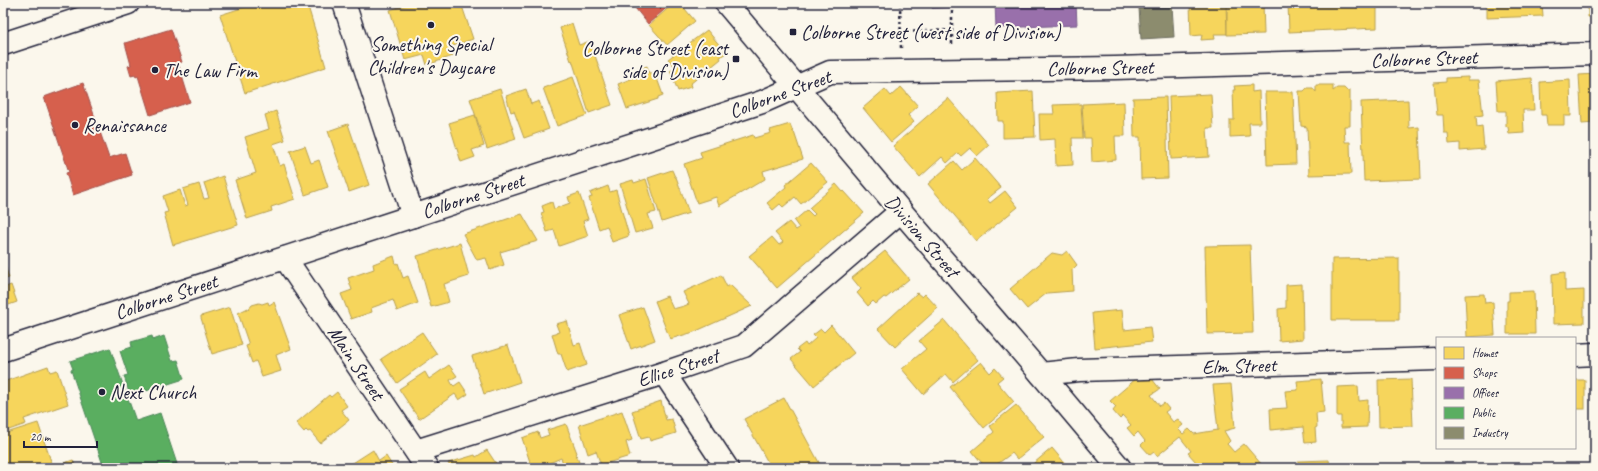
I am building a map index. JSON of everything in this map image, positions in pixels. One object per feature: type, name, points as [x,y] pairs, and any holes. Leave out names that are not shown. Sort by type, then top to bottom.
[{"type":"street","points":[[3,44],[128,3]]},
{"type":"street","points":[[344,3],[412,216]]},
{"type":"street","name":"Division Street","points":[[726,3],[1120,468]]},
{"type":"street","name":"Colborne Street","points":[[3,350],[762,102],[830,72],[1122,68],[1595,54]]},
{"type":"street","name":"Ellice Street","points":[[422,459],[744,346],[901,211]]},
{"type":"street","name":"Main Street","points":[[285,258],[422,459]]},
{"type":"street","points":[[1576,355],[1595,354]]},
{"type":"street","name":"Elm Street","points":[[1041,374],[1079,370],[1436,359]]},
{"type":"street","points":[[664,373],[727,468]]},
{"type":"path","points":[[900,3],[901,53]]},
{"type":"path","points":[[952,11],[952,52]]},
{"type":"path","points":[[901,32],[952,30]]},
{"type":"building: Homes","points":[[257,3],[307,3],[326,67],[245,93],[220,15]]},
{"type":"building: Homes","name":"Something Special Children's Daycare","points":[[408,3],[461,3],[473,39],[450,47],[453,56],[427,65],[424,55],[405,60],[390,10],[409,4]]},
{"type":"building: Homes","points":[[674,3],[680,3],[695,21],[667,45],[649,25]]},
{"type":"building: Homes","points":[[1190,3],[1226,3],[1227,34],[1214,34],[1215,39],[1201,40],[1202,35],[1191,36]]},
{"type":"building: Homes","points":[[1227,3],[1263,3],[1264,34],[1227,35]]},
{"type":"building: Homes","points":[[1288,3],[1377,3],[1377,28],[1289,32]]},
{"type":"building: Homes","points":[[1470,3],[1470,4],[1440,4]]},
{"type":"building: Homes","points":[[1487,3],[1542,3],[1543,16],[1487,18]]},
{"type":"building: Homes","points":[[1588,3],[1595,3],[1595,23],[1594,17],[1588,17]]},
{"type":"building: Homes","points":[[572,23],[579,45],[590,41],[612,105],[589,113],[560,28]]},
{"type":"building: Homes","points":[[707,30],[726,53],[720,57],[721,59],[690,84],[691,87],[678,91],[670,71],[676,68],[668,59]]},
{"type":"building: Homes","points":[[647,66],[649,73],[655,73],[663,95],[658,97],[658,99],[627,109],[618,84],[633,78],[631,72]]},
{"type":"building: Homes","points":[[1595,74],[1595,123],[1582,124],[1579,75]]},
{"type":"building: Homes","points":[[573,77],[587,115],[557,126],[543,88]]},
{"type":"building: Homes","points":[[1468,77],[1468,80],[1479,80],[1483,115],[1476,116],[1477,127],[1482,126],[1484,149],[1460,151],[1460,143],[1449,144],[1448,133],[1444,133],[1443,115],[1437,115],[1434,83],[1446,82],[1446,78]]},
{"type":"building: Homes","points":[[1532,78],[1534,110],[1523,110],[1524,133],[1509,134],[1508,127],[1506,126],[1506,111],[1498,111],[1496,81]]},
{"type":"building: Homes","points":[[1570,80],[1571,116],[1564,116],[1564,125],[1547,125],[1546,115],[1541,115],[1540,82]]},
{"type":"building: Homes","points":[[1252,85],[1252,92],[1259,91],[1260,123],[1249,123],[1250,136],[1230,137],[1230,120],[1234,120],[1234,86]]},
{"type":"building: Homes","points":[[1316,85],[1333,85],[1333,91],[1337,88],[1344,88],[1347,91],[1350,90],[1350,126],[1344,126],[1345,142],[1350,142],[1351,174],[1309,175],[1307,127],[1301,126],[1299,91],[1304,91],[1307,88],[1313,88],[1316,92]]},
{"type":"building: Homes","points":[[901,87],[918,106],[908,115],[914,122],[891,142],[863,108],[885,89],[891,96]]},
{"type":"building: Homes","points":[[500,89],[516,139],[487,149],[470,99]]},
{"type":"building: Homes","points":[[526,89],[531,104],[539,101],[549,129],[524,138],[514,111],[511,112],[506,96]]},
{"type":"building: Homes","points":[[1033,91],[1035,137],[1003,138],[1003,121],[998,121],[997,93]]},
{"type":"building: Homes","points":[[1265,92],[1293,92],[1296,164],[1267,165]]},
{"type":"building: Homes","points":[[1211,94],[1213,128],[1207,128],[1209,157],[1171,159],[1169,96]]},
{"type":"building: Homes","points":[[1166,97],[1168,178],[1141,179],[1140,137],[1134,137],[1133,98]]},
{"type":"building: Homes","points":[[948,98],[989,145],[977,156],[970,148],[961,156],[958,153],[947,163],[942,157],[920,177],[893,146]]},
{"type":"building: Homes","points":[[1408,100],[1409,128],[1419,127],[1421,179],[1364,181],[1361,102]]},
{"type":"building: Homes","points":[[1124,102],[1125,136],[1115,136],[1116,160],[1092,162],[1091,138],[1084,138],[1082,104]]},
{"type":"building: Homes","points":[[1081,104],[1083,138],[1072,138],[1073,165],[1056,166],[1055,139],[1040,140],[1039,114],[1054,114],[1053,105]]},
{"type":"building: Homes","points":[[276,111],[285,140],[273,144],[280,166],[284,164],[295,199],[271,207],[272,211],[247,219],[235,180],[256,173],[245,137],[269,129],[265,115]]},
{"type":"building: Homes","points":[[475,115],[484,146],[472,150],[475,157],[461,162],[449,123]]},
{"type":"building: Homes","points":[[348,124],[369,185],[349,192],[328,131]]},
{"type":"building: Homes","points":[[790,124],[803,159],[763,171],[765,179],[719,206],[716,197],[697,203],[684,164],[702,158],[700,152],[753,135],[754,138],[771,133],[770,130]]},
{"type":"building: Homes","points":[[305,146],[311,163],[319,160],[328,187],[305,195],[290,151]]},
{"type":"building: Homes","points":[[975,158],[1001,188],[987,199],[990,203],[1005,191],[1018,207],[976,241],[928,184],[954,161],[962,170]]},
{"type":"building: Homes","points":[[811,163],[828,182],[801,204],[795,197],[783,207],[780,204],[773,210],[767,203],[786,187],[785,185]]},
{"type":"building: Homes","points":[[672,170],[689,213],[662,222],[648,178]]},
{"type":"building: Homes","points":[[223,176],[238,225],[173,245],[164,213],[168,212],[163,196],[180,190],[185,206],[188,205],[183,189],[199,184],[204,199],[209,198],[204,183]]},
{"type":"building: Homes","points":[[646,179],[656,212],[648,214],[653,228],[635,233],[620,184],[633,180],[634,183]]},
{"type":"building: Homes","points":[[836,184],[864,213],[777,288],[749,256],[772,237],[779,245],[783,242],[775,233],[789,222],[796,230],[799,228],[794,221],[807,210],[813,216],[815,214],[809,208]]},
{"type":"building: Homes","points":[[608,186],[610,192],[616,190],[629,236],[612,242],[607,226],[599,229],[589,198],[592,197],[590,193]]},
{"type":"building: Homes","points":[[579,193],[588,219],[583,221],[588,236],[559,246],[554,230],[547,232],[541,213],[544,212],[542,206],[552,202],[554,209],[570,203],[568,197]]},
{"type":"building: Homes","points":[[522,214],[538,241],[500,252],[504,265],[490,270],[486,258],[477,260],[463,234]]},
{"type":"building: Homes","points":[[460,243],[469,276],[444,284],[449,302],[431,307],[417,256]]},
{"type":"building: Homes","points":[[1250,245],[1253,333],[1207,334],[1205,246]]},
{"type":"building: Homes","points":[[885,251],[909,279],[886,298],[884,297],[876,304],[873,301],[868,306],[857,293],[861,289],[852,278]]},
{"type":"building: Homes","points":[[1067,251],[1077,265],[1072,270],[1073,291],[1047,293],[1027,309],[1010,289],[1052,253],[1062,255]]},
{"type":"building: Homes","points":[[394,256],[403,278],[408,276],[418,303],[397,311],[393,300],[371,308],[372,312],[351,319],[341,294],[352,290],[348,278],[374,269],[373,264]]},
{"type":"building: Homes","points":[[1399,258],[1399,320],[1332,320],[1332,259]]},
{"type":"building: Homes","points":[[3,259],[9,278],[3,280]]},
{"type":"building: Homes","points":[[1565,272],[1565,291],[1584,290],[1584,323],[1553,324],[1552,274]]},
{"type":"building: Homes","points":[[721,275],[727,287],[730,285],[752,306],[694,332],[670,339],[655,301],[667,296],[673,309],[684,306],[689,304],[683,292]]},
{"type":"building: Homes","points":[[1302,284],[1303,339],[1279,341],[1278,309],[1286,308],[1286,285]]},
{"type":"building: Homes","points":[[11,285],[17,302],[3,307],[3,288]]},
{"type":"building: Homes","points":[[1534,291],[1535,334],[1507,334],[1507,301],[1509,301],[1509,292]]},
{"type":"building: Homes","points":[[917,293],[922,297],[925,294],[938,308],[895,347],[878,329]]},
{"type":"building: Homes","points":[[1484,294],[1485,303],[1493,302],[1495,335],[1467,337],[1465,295]]},
{"type":"building: Homes","points":[[268,302],[269,305],[274,302],[291,349],[276,355],[281,371],[262,377],[256,361],[252,363],[246,346],[249,345],[238,313],[248,308],[248,310],[252,305]]},
{"type":"building: Homes","points":[[230,307],[242,345],[212,354],[201,316]]},
{"type":"building: Homes","points":[[643,307],[655,340],[631,349],[619,315]]},
{"type":"building: Homes","points":[[1122,310],[1124,330],[1150,327],[1152,342],[1095,348],[1092,313]]},
{"type":"building: Homes","points":[[944,320],[978,360],[953,382],[946,374],[923,394],[902,369],[926,349],[919,341]]},
{"type":"building: Homes","points":[[567,321],[574,345],[580,343],[587,365],[567,372],[561,354],[558,354],[552,334],[559,332],[556,324]]},
{"type":"building: Homes","points":[[831,325],[854,353],[814,386],[791,359],[800,352],[797,349],[805,343],[807,346],[816,338],[813,335],[821,329],[824,332]]},
{"type":"building: Homes","points":[[422,332],[437,354],[397,383],[381,359]]},
{"type":"building: Homes","points":[[508,345],[520,382],[484,394],[472,356]]},
{"type":"building: Homes","points":[[981,362],[990,373],[995,368],[1003,377],[997,382],[1014,402],[984,428],[950,387]]},
{"type":"building: Homes","points":[[449,365],[457,376],[450,380],[452,384],[454,386],[460,382],[468,394],[459,400],[455,394],[419,419],[399,389],[425,372],[429,379]]},
{"type":"building: Homes","points":[[48,366],[50,372],[57,370],[68,404],[24,419],[26,424],[3,432],[3,382]]},
{"type":"building: Homes","points":[[1137,378],[1152,379],[1160,389],[1151,395],[1160,406],[1164,403],[1169,409],[1165,412],[1173,422],[1178,419],[1183,425],[1178,429],[1183,434],[1189,429],[1194,434],[1218,430],[1213,385],[1231,384],[1235,428],[1224,431],[1230,441],[1227,444],[1234,452],[1244,444],[1262,465],[1260,468],[1189,468],[1196,462],[1188,453],[1191,451],[1180,437],[1157,456],[1154,452],[1150,455],[1141,445],[1145,441],[1138,432],[1134,436],[1127,428],[1131,425],[1123,416],[1120,419],[1113,411],[1116,407],[1110,401]]},
{"type":"building: Homes","points":[[1321,379],[1324,412],[1316,413],[1316,442],[1305,443],[1303,427],[1271,430],[1270,409],[1287,408],[1285,391],[1298,390],[1297,381]]},
{"type":"building: Homes","points":[[1411,379],[1413,426],[1379,427],[1378,380]]},
{"type":"building: Homes","points":[[1576,380],[1585,380],[1585,409],[1576,409]]},
{"type":"building: Homes","points":[[1358,386],[1359,401],[1368,400],[1367,427],[1341,428],[1341,416],[1337,416],[1337,387]]},
{"type":"building: Homes","points":[[337,392],[347,406],[341,410],[349,420],[320,443],[310,431],[308,432],[306,430],[304,432],[296,423],[329,395],[331,397]]},
{"type":"building: Homes","points":[[784,398],[822,468],[771,468],[744,419]]},
{"type":"building: Homes","points":[[661,401],[666,420],[672,419],[676,433],[650,441],[649,437],[641,439],[632,411]]},
{"type":"building: Homes","points":[[1016,405],[1044,437],[1017,459],[1012,453],[992,468],[986,468],[972,451],[994,432],[990,426]]},
{"type":"building: Homes","points":[[622,411],[632,440],[626,442],[630,456],[601,465],[596,451],[588,454],[579,425]]},
{"type":"building: Homes","points":[[38,423],[53,467],[73,460],[76,468],[3,468],[3,434]]},
{"type":"building: Homes","points":[[566,424],[580,465],[565,468],[561,458],[538,468],[532,468],[522,438],[538,432],[540,438],[549,435],[547,430]]},
{"type":"building: Homes","points":[[1052,448],[1069,468],[1028,468]]},
{"type":"building: Homes","points":[[373,450],[379,461],[386,456],[393,467],[345,468]]},
{"type":"building: Homes","points":[[487,450],[499,468],[451,468],[448,463],[475,455],[476,457]]},
{"type":"building: Homes","points":[[1329,460],[1330,468],[1298,468],[1298,461]]},
{"type":"building: Shops","points":[[631,3],[672,3],[648,24]]},
{"type":"building: Shops","name":"The Law Firm","points":[[171,29],[182,62],[178,63],[190,102],[150,115],[138,76],[131,76],[128,66],[131,65],[125,43]]},
{"type":"building: Shops","name":"Renaissance","points":[[83,83],[109,158],[125,153],[132,175],[73,195],[66,173],[69,172],[44,97]]},
{"type":"building: Offices","points":[[905,3],[963,3],[963,7],[932,8],[933,5],[905,6]]},
{"type":"building: Offices","points":[[995,3],[1076,3],[1077,25],[996,28]]},
{"type":"building: Public","points":[[152,336],[153,340],[164,336],[172,361],[178,360],[184,379],[130,396],[124,376],[128,375],[120,351],[132,347],[131,342]]},
{"type":"building: Public","name":"Next Church","points":[[110,348],[136,421],[160,413],[178,467],[104,468],[71,370],[73,369],[70,361]]},
{"type":"building: Industry","points":[[1144,3],[1159,3],[1159,7],[1172,6],[1174,37],[1141,39],[1139,8],[1144,8]]},
{"type":"place","name":"Something Special Children's Daycare","points":[[431,25]]},
{"type":"place","name":"Colborne Street (west side of Division)","points":[[793,32]]},
{"type":"place","name":"Colborne Street (east side of Division)","points":[[736,59]]},
{"type":"place","name":"The Law Firm","points":[[155,70]]},
{"type":"place","name":"Renaissance","points":[[75,125]]},
{"type":"place","name":"Next Church","points":[[102,392]]}]
